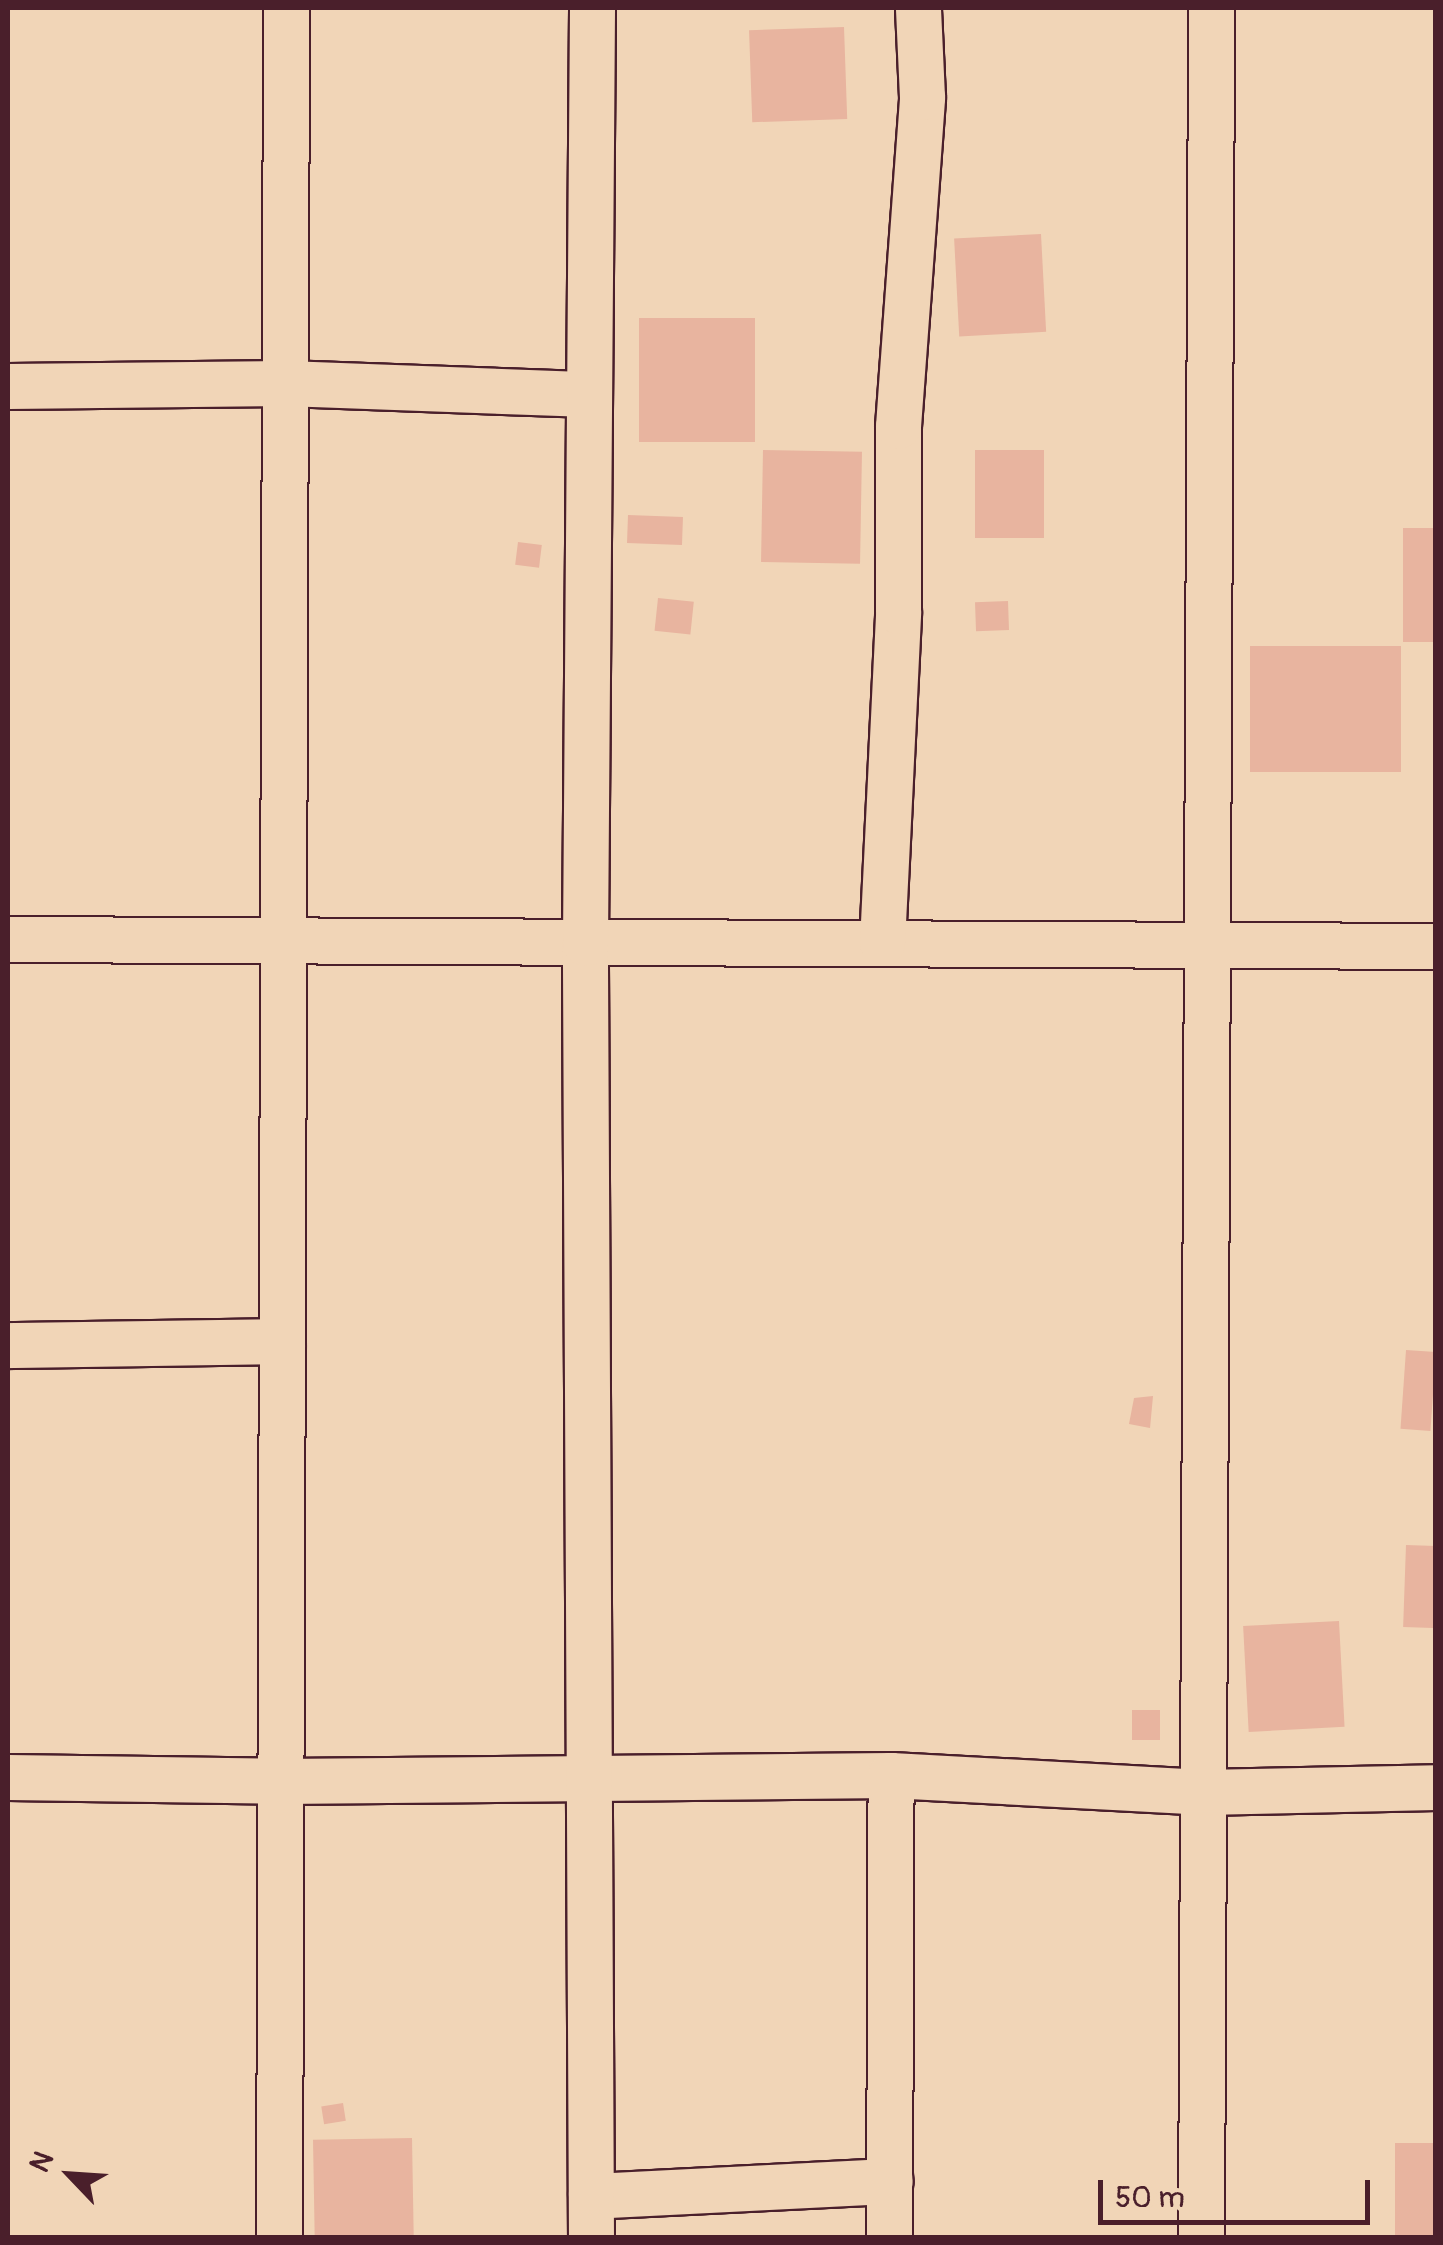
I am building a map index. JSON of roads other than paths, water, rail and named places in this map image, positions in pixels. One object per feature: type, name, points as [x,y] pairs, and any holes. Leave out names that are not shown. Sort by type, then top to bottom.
[{"type":"street","points":[[279,2238],[286,8]]},
{"type":"street","points":[[592,8],[585,942],[591,2216],[890,2181]]},
{"type":"street","points":[[882,943],[898,610],[898,426],[922,97],[918,8]]},
{"type":"street","points":[[1201,2238],[1211,8]]},
{"type":"street","points":[[8,386],[285,383],[589,394]]},
{"type":"street","points":[[8,940],[1436,946]]},
{"type":"street","points":[[8,1345],[282,1341]]},
{"type":"street","points":[[890,2238],[892,1775]]},
{"type":"street","points":[[8,1777],[280,1781],[892,1775],[1203,1792],[1436,1787]]}]
